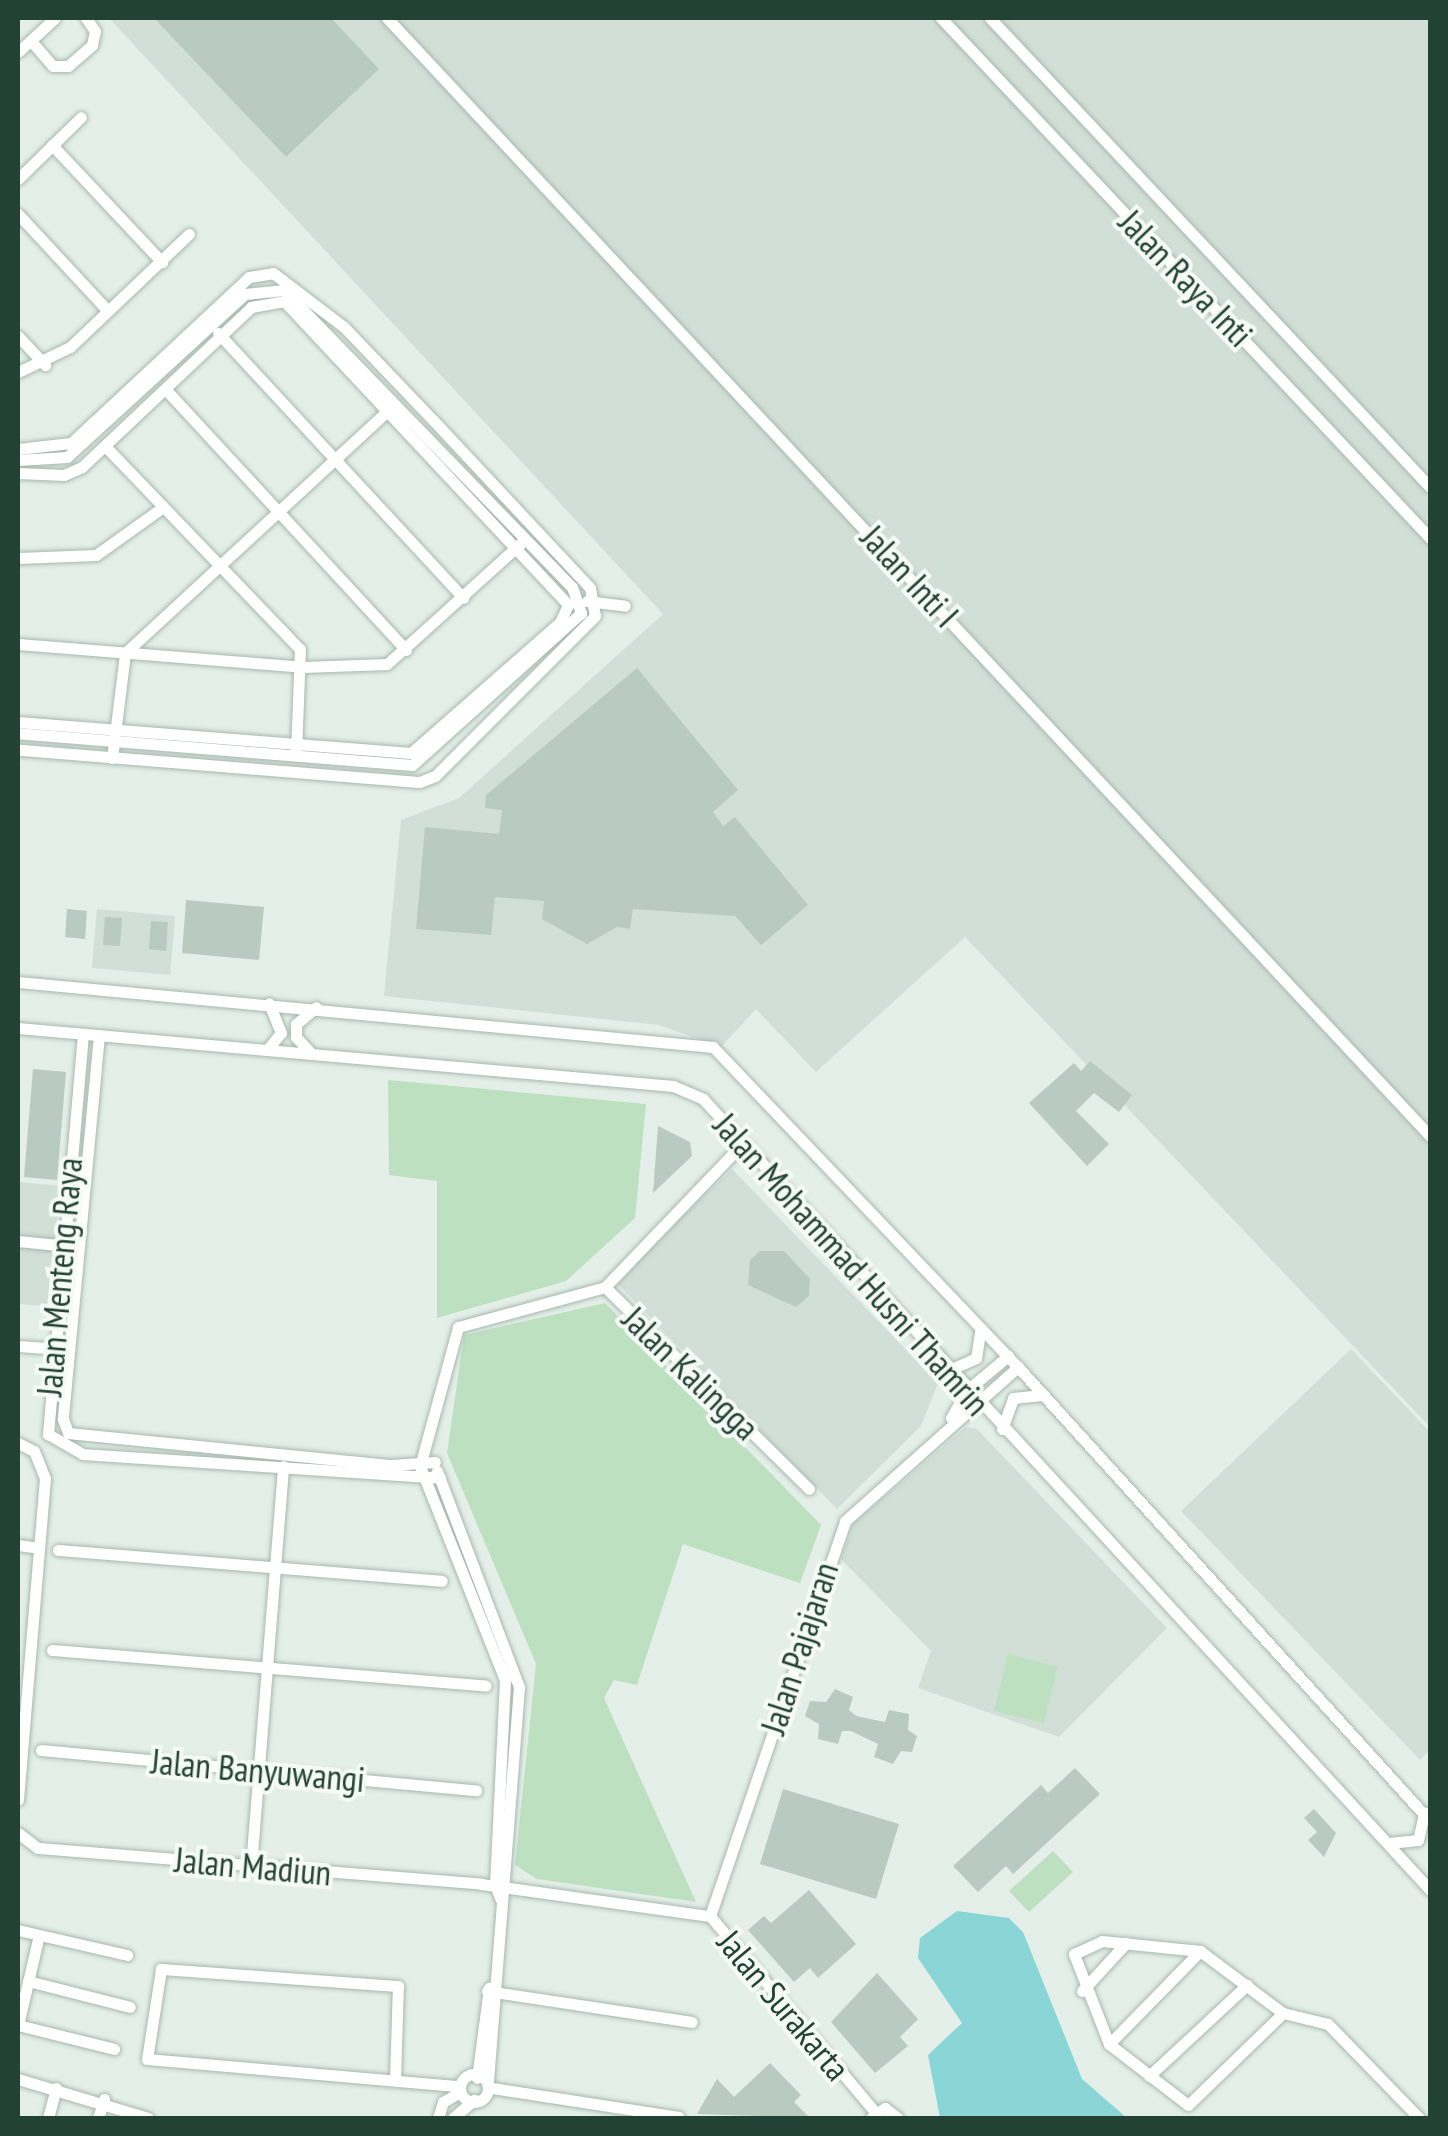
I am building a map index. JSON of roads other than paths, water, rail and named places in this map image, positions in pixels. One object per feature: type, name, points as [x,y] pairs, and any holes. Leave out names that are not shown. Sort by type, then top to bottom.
[{"type":"street","points":[[18,52],[55,18]]},
{"type":"street","points":[[31,42],[52,66],[68,66],[92,45],[95,31],[86,18]]},
{"type":"street","name":"Jalan Inti I","points":[[387,18],[1430,1136]]},
{"type":"street","name":"Jalan Raya Inti","points":[[941,18],[1430,538]]},
{"type":"street","name":"Jalan Raya Inti","points":[[990,18],[1430,487]]},
{"type":"street","points":[[18,179],[81,117]]},
{"type":"street","points":[[52,145],[162,262]]},
{"type":"street","points":[[18,214],[108,311]]},
{"type":"street","points":[[18,372],[46,365],[189,234]]},
{"type":"street","points":[[18,722],[115,735],[425,760],[580,620],[574,604],[459,458],[399,401],[339,331],[284,290],[262,288],[245,294],[218,334],[168,392],[108,449],[64,476],[18,473],[18,460],[56,463],[97,438],[249,277],[272,274],[339,331],[459,458],[594,601]]},
{"type":"street","points":[[18,449],[59,449],[182,350],[218,334],[252,307],[284,301],[522,542]]},
{"type":"street","points":[[218,334],[463,598]]},
{"type":"street","points":[[18,336],[46,365]]},
{"type":"street","points":[[168,392],[406,650]]},
{"type":"street","points":[[112,758],[125,653],[399,401]]},
{"type":"street","points":[[88,426],[300,649],[295,772]]},
{"type":"street","points":[[18,558],[96,556],[163,507]]},
{"type":"street","points":[[18,644],[302,667],[387,664],[522,542]]},
{"type":"street","points":[[18,750],[419,782],[435,776],[590,626],[594,601]]},
{"type":"street","points":[[574,604],[594,601],[625,606]]},
{"type":"street","points":[[18,733],[115,735]]},
{"type":"street","name":"Jalan Mohammad Husni Thamrin","points":[[18,982],[713,1047],[1046,1396],[1427,1817]]},
{"type":"street","points":[[267,1050],[280,1033],[270,1003]]},
{"type":"street","points":[[314,1054],[296,1037],[296,1024],[316,1007]]},
{"type":"street","name":"Jalan Mohammad Husni Thamrin","points":[[18,1028],[674,1086],[702,1099],[978,1405],[1428,1885]]},
{"type":"street","name":"Jalan Menteng Raya","points":[[83,1034],[47,1417],[59,1447],[283,1470],[433,1480]]},
{"type":"street","name":"Jalan Menteng Raya","points":[[98,1035],[69,1350],[68,1433],[284,1456],[427,1459]]},
{"type":"street","points":[[605,1287],[743,1144]]},
{"type":"street","points":[[18,1242],[78,1247]]},
{"type":"street","name":"Jalan Kalingga","points":[[427,1459],[458,1326],[605,1287],[809,1489]]},
{"type":"street","points":[[947,1371],[976,1358],[981,1328]]},
{"type":"street","points":[[18,1346],[69,1350]]},
{"type":"street","name":"Jalan Pajajaran","points":[[710,1916],[836,1538],[952,1418],[966,1391],[1008,1356]]},
{"type":"street","name":"Jalan Pajajaran","points":[[952,1418],[978,1405],[1018,1367]]},
{"type":"street","points":[[1002,1429],[1013,1398],[1046,1396]]},
{"type":"street","points":[[18,1442],[34,1451],[45,1478],[24,1647],[18,1800]]},
{"type":"street","points":[[251,1866],[284,1456]]},
{"type":"street","points":[[427,1459],[518,1674],[486,2082],[474,2100],[453,2118]]},
{"type":"street","points":[[18,1545],[39,1548]]},
{"type":"street","points":[[58,1550],[275,1571],[442,1581]]},
{"type":"street","points":[[52,1650],[486,1686]]},
{"type":"street","name":"Jalan Banyuwangi","points":[[41,1750],[476,1790]]},
{"type":"street","points":[[1383,1839],[1400,1846],[1418,1840],[1427,1817]]},
{"type":"street","name":"Jalan Madiun","points":[[18,1833],[38,1848],[501,1886]]},
{"type":"street","name":"Jalan Surakarta","points":[[501,1886],[710,1916],[873,2115]]},
{"type":"street","points":[[18,1930],[127,1956]]},
{"type":"street","points":[[39,1935],[18,2025],[114,2049]]},
{"type":"street","points":[[1082,1991],[1126,1943]]},
{"type":"street","points":[[1283,2014],[1192,2103],[1109,2044],[1072,1963],[1079,1947],[1126,1943],[1200,1951],[1283,2014],[1328,2024],[1419,2118]]},
{"type":"street","points":[[1109,2044],[1200,1951]]},
{"type":"street","points":[[395,2079],[401,1993],[390,1983],[167,1965],[145,2057],[395,2079],[457,2089],[486,2082],[679,2117]]},
{"type":"street","points":[[28,1981],[130,2006]]},
{"type":"street","points":[[1149,2076],[1246,1985]]},
{"type":"street","points":[[492,1988],[692,2022]]},
{"type":"street","points":[[18,2079],[104,2099],[148,2118]]},
{"type":"street","points":[[48,2118],[56,2088]]},
{"type":"street","points":[[457,2089],[474,2100]]},
{"type":"street","points":[[438,2118],[442,2102],[457,2089]]},
{"type":"street","points":[[98,2118],[104,2099]]},
{"type":"street","points":[[873,2115],[898,2118]]},
{"type":"water","points":[[957,1911],[1009,1918],[1023,1932],[1082,2079],[1127,2118],[940,2118],[928,2055],[962,2023],[918,1958],[920,1938]]}]
